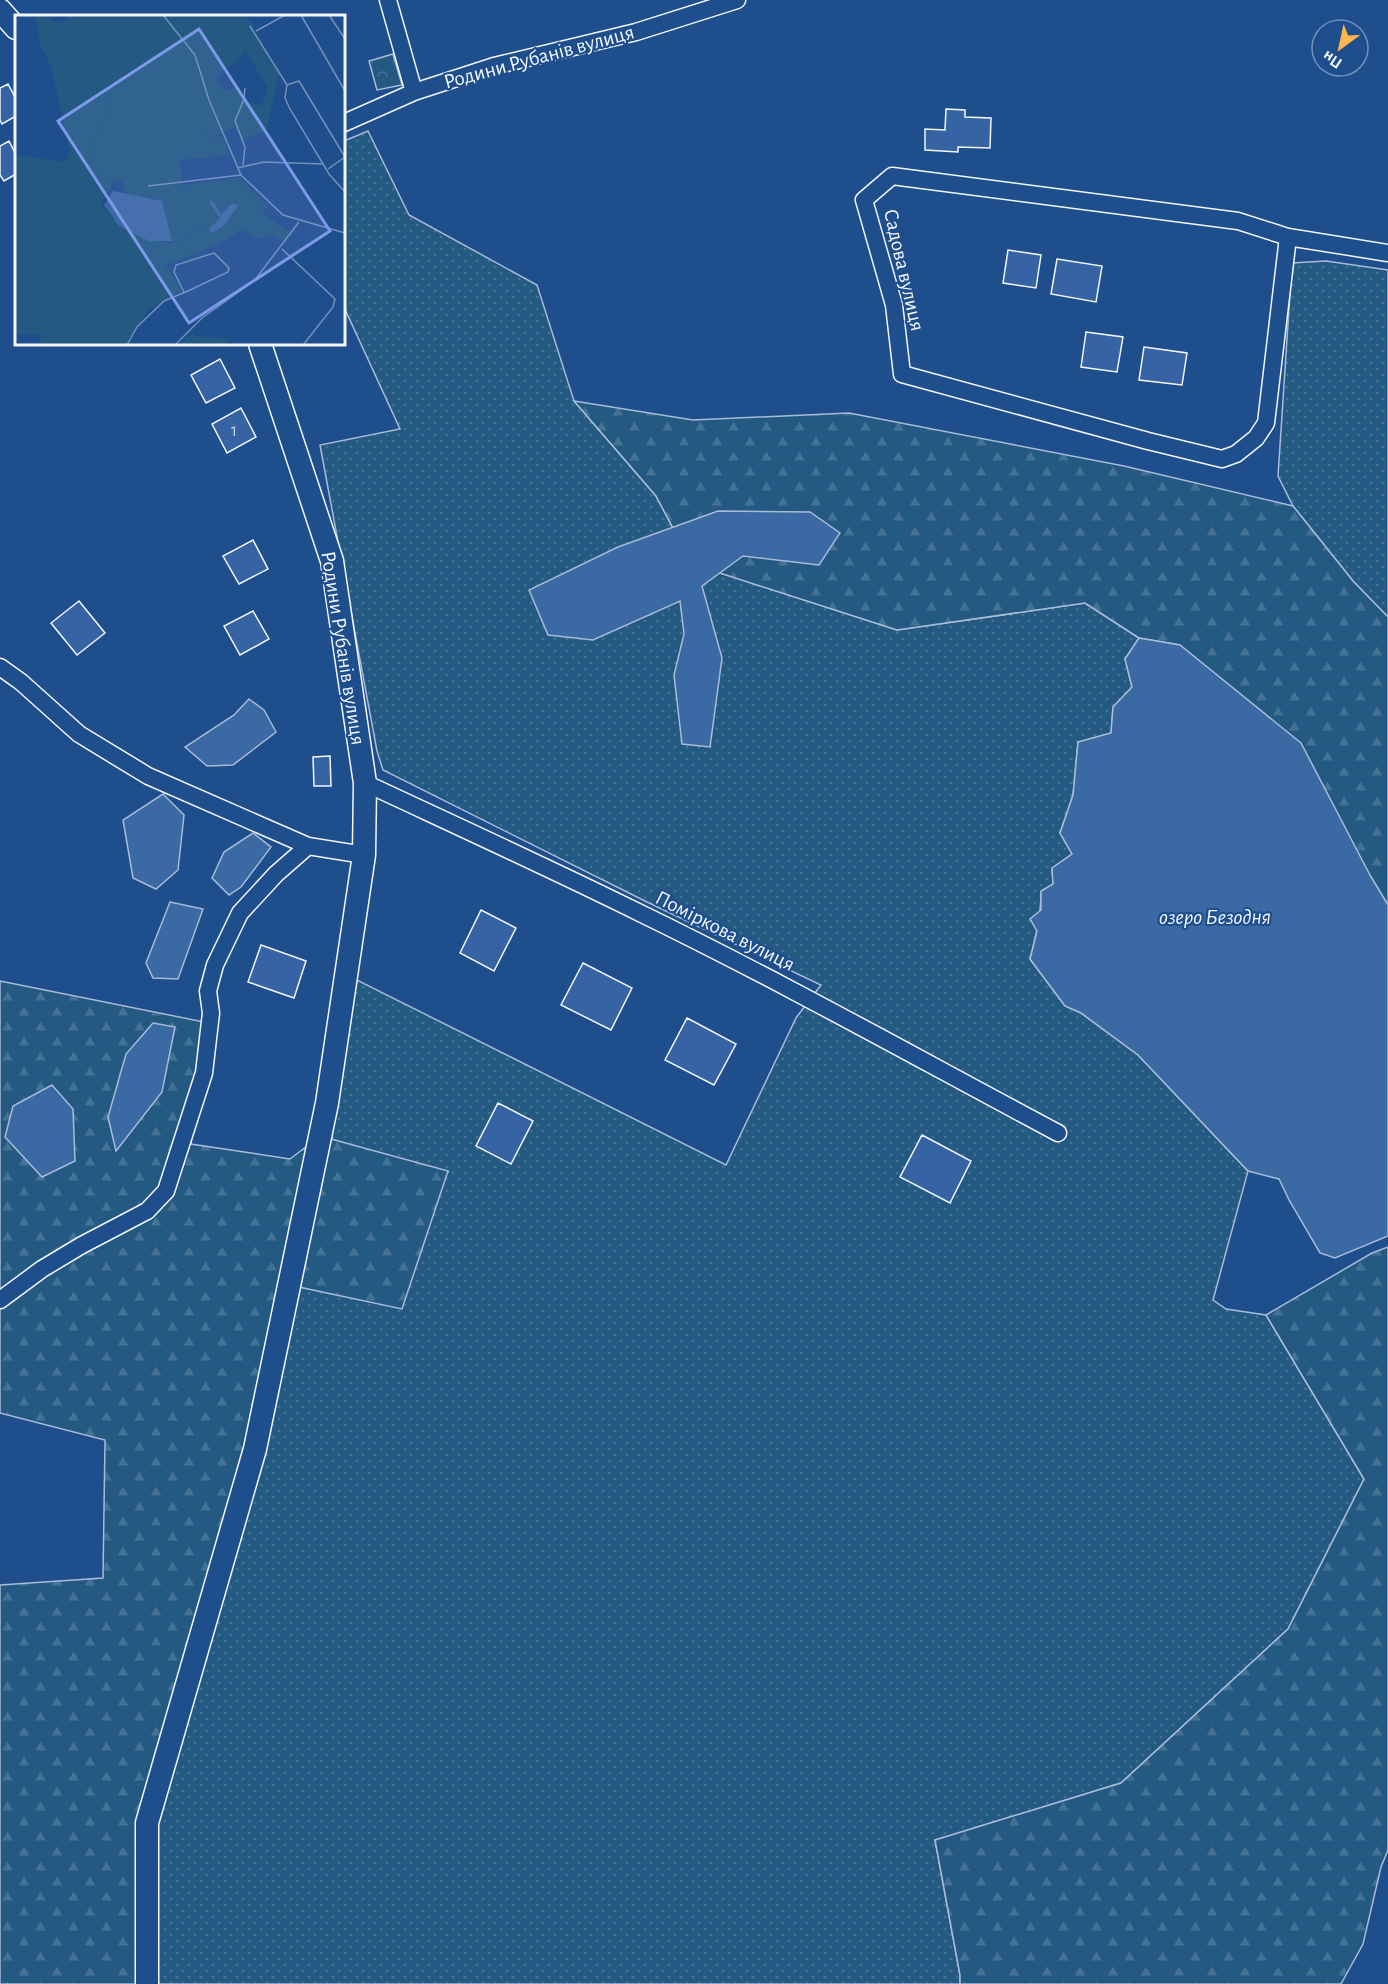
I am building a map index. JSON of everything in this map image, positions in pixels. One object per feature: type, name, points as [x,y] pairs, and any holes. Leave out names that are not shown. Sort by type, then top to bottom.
[{"type":"street","points":[[388,0],[414,92]]},
{"type":"street","name":"Родини Рубанів вулиця","points":[[345,123],[414,92],[494,66],[636,32],[737,0]]},
{"type":"street","points":[[0,10],[15,27]]},
{"type":"street","name":"Садова вулиця","points":[[892,176],[1238,221],[1288,237],[1266,423],[1256,438],[1236,453],[1222,459],[902,374],[894,305],[864,200],[892,176]]},
{"type":"street","points":[[1288,237],[1388,253]]},
{"type":"street","name":"Родини Рубанів вулиця","points":[[147,1984],[147,1823],[255,1449],[327,1103],[364,855],[365,783],[332,561],[260,345]]},
{"type":"street","points":[[0,667],[21,682],[79,734],[148,776],[308,846],[364,855]]},
{"type":"street","name":"Поміркова вулиця","points":[[365,783],[640,912],[831,1010],[915,1058],[1058,1133]]},
{"type":"street","points":[[0,1300],[42,1269],[147,1211],[166,1191],[204,1073],[211,1013],[208,991],[215,964],[240,913],[276,874],[308,846]]},
{"type":"green space","points":[[393,54],[402,85],[377,90],[369,61]]},
{"type":"green space","points":[[368,131],[409,215],[537,285],[574,401],[656,496],[692,564],[897,630],[1085,603],[1139,638],[1125,659],[1132,687],[1113,707],[1111,733],[1078,742],[1073,795],[1060,833],[1072,854],[1052,868],[1053,884],[1041,892],[1038,925],[1030,959],[1065,1006],[1081,1013],[1138,1055],[1248,1171],[1213,1300],[1226,1309],[1266,1315],[1364,1479],[1288,1629],[1121,1783],[935,1840],[960,1984],[147,1984],[147,1823],[289,1285],[448,1172],[320,1136],[357,980],[726,1165],[796,1018],[821,985],[647,902],[383,770],[377,751],[320,445],[400,429],[345,309],[345,141]]},
{"type":"green space","points":[[1326,261],[1388,270],[1388,617],[1353,581],[1293,506],[1278,476],[1292,263]]},
{"type":"green space","points":[[574,401],[693,420],[849,413],[1124,466],[1293,506],[1353,581],[1388,617],[1388,905],[1371,877],[1180,645],[1139,638],[1085,603],[897,630],[692,564],[656,496]]},
{"type":"green space","points":[[0,981],[204,1022],[191,1144],[290,1159],[320,1136],[448,1171],[402,1309],[289,1285],[147,1823],[147,1984],[0,1984],[0,1585],[103,1578],[105,1440],[0,1413]]},
{"type":"green space","points":[[1388,1247],[1388,1850],[1381,1867],[1363,1944],[1341,1984],[960,1984],[935,1840],[1121,1783],[1288,1629],[1364,1479],[1266,1315],[1372,1253]]},
{"type":"water","points":[[718,511],[810,512],[840,533],[819,565],[743,556],[702,586],[722,658],[710,747],[682,744],[674,675],[684,634],[680,601],[593,640],[548,635],[529,590],[618,547]]},
{"type":"water","name":"озеро Безодня","points":[[1139,638],[1180,645],[1301,743],[1388,905],[1388,1236],[1335,1258],[1320,1253],[1279,1179],[1248,1171],[1138,1055],[1081,1013],[1065,1006],[1030,959],[1037,931],[1030,919],[1041,910],[1041,891],[1053,884],[1052,868],[1072,854],[1060,833],[1073,795],[1078,742],[1111,733],[1113,707],[1132,687],[1125,659]]},
{"type":"water","points":[[249,699],[264,710],[276,732],[233,765],[207,766],[185,747],[234,715]]},
{"type":"water","points":[[163,794],[184,815],[178,870],[156,889],[133,878],[123,820]]},
{"type":"water","points":[[253,833],[271,847],[241,887],[229,895],[212,878],[224,852]]},
{"type":"water","points":[[170,902],[203,909],[178,979],[153,978],[146,963]]},
{"type":"water","points":[[153,1023],[175,1027],[162,1092],[116,1151],[108,1117],[126,1054]]},
{"type":"water","points":[[52,1085],[73,1109],[75,1161],[42,1177],[5,1137],[13,1106]]},
{"type":"building","points":[[8,84],[15,97],[15,117],[2,124],[0,120],[0,88]]},
{"type":"building","points":[[946,109],[965,110],[965,117],[991,118],[990,148],[958,147],[958,152],[925,150],[925,129],[945,130]]},
{"type":"building","points":[[9,141],[15,153],[15,175],[4,181],[0,175],[0,146]]},
{"type":"building","points":[[1008,250],[1041,255],[1036,288],[1003,283]]},
{"type":"building","points":[[1057,259],[1102,266],[1096,302],[1051,294]]},
{"type":"building","points":[[1086,332],[1123,337],[1117,372],[1081,367]]},
{"type":"building","points":[[1144,347],[1187,353],[1182,385],[1139,380]]},
{"type":"building","points":[[220,359],[235,388],[206,403],[191,375]]},
{"type":"building","points":[[241,408],[256,437],[227,453],[212,424]]},
{"type":"building","points":[[253,540],[268,569],[239,584],[223,556]]},
{"type":"building","points":[[79,601],[105,633],[77,655],[51,623]]},
{"type":"building","points":[[253,611],[269,639],[240,655],[224,626]]},
{"type":"building","points":[[330,756],[331,786],[314,786],[313,757]]},
{"type":"building","points":[[481,910],[516,928],[494,971],[460,953]]},
{"type":"building","points":[[261,945],[306,961],[294,998],[248,982]]},
{"type":"building","points":[[583,963],[632,988],[611,1030],[561,1005]]},
{"type":"building","points":[[687,1018],[736,1044],[714,1085],[665,1060]]},
{"type":"building","points":[[498,1103],[533,1121],[511,1164],[476,1146]]},
{"type":"building","points":[[922,1135],[971,1161],[950,1203],[900,1177]]}]
